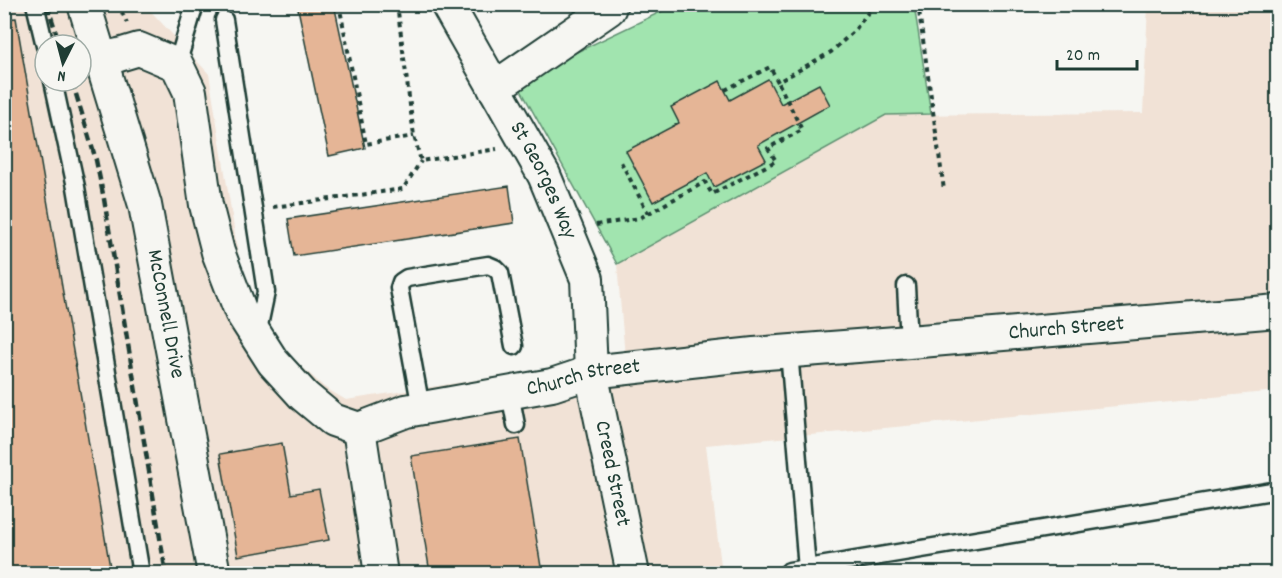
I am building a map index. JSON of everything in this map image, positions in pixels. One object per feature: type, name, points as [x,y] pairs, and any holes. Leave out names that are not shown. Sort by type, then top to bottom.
[{"type":"street","name":"McConnell Drive","points":[[84,4],[145,206],[214,573]]},
{"type":"street","name":"St Georges Way","points":[[447,4],[544,175],[587,279],[591,372]]},
{"type":"street","points":[[494,88],[609,9],[611,4]]},
{"type":"street","points":[[100,59],[119,56],[139,49],[177,65],[190,93],[206,205],[218,252],[241,312],[273,362],[304,396],[333,420],[359,429],[381,573]]},
{"type":"street","name":"Church Street","points":[[359,429],[406,411],[552,386],[591,372],[789,351],[1278,311]]},
{"type":"street","name":"Creed Street","points":[[591,372],[633,573]]},
{"type":"lane","points":[[35,4],[42,33]]},
{"type":"lane","points":[[177,65],[195,4]]},
{"type":"lane","points":[[224,20],[267,292],[257,336]]},
{"type":"lane","points":[[56,93],[76,187],[141,573]]},
{"type":"lane","points":[[421,408],[399,288],[401,282],[407,278],[488,265],[495,268],[500,273],[514,346]]},
{"type":"lane","points":[[906,285],[909,342]]},
{"type":"lane","points":[[789,351],[807,569]]},
{"type":"lane","points":[[510,393],[516,425]]},
{"type":"lane","points":[[789,572],[1278,490]]},
{"type":"path","points":[[339,4],[366,144],[414,136]]},
{"type":"path","points":[[397,4],[414,136],[421,161]]},
{"type":"path","points":[[778,82],[831,52],[855,30],[870,10],[880,4]]},
{"type":"path","points":[[918,4],[944,190]]},
{"type":"path","points":[[566,230],[640,218],[705,182],[712,194],[776,161],[768,148],[802,130],[770,67],[725,90]]},
{"type":"path","points":[[254,210],[403,189],[421,161],[527,144]]},
{"type":"path","points":[[621,162],[648,213]]},
{"type":"shaded area","points":[[4,5],[145,5],[209,74],[243,284],[290,356],[324,387],[346,400],[625,357],[617,264],[886,115],[1143,113],[1148,5],[1277,5],[1277,391],[706,445],[722,573],[5,573]]},
{"type":"green space","points":[[675,5],[914,5],[931,114],[886,115],[617,264],[516,81]]},
{"type":"building","points":[[297,4],[334,4],[365,148],[329,156]]},
{"type":"building","points":[[16,18],[111,573],[4,573],[4,19]]},
{"type":"building","points":[[768,79],[781,104],[819,84],[830,105],[758,145],[766,160],[714,187],[707,173],[653,202],[626,151],[679,123],[671,107],[720,81],[730,100]]},
{"type":"building","points":[[509,186],[514,223],[294,256],[288,219]]},
{"type":"building","points":[[520,439],[542,573],[430,573],[411,456]]},
{"type":"building","points":[[282,443],[291,494],[319,489],[329,540],[238,556],[220,454]]},
{"type":"railway","points":[[47,4],[56,33]]},
{"type":"railway","points":[[76,93],[96,160],[104,199],[166,574]]}]
